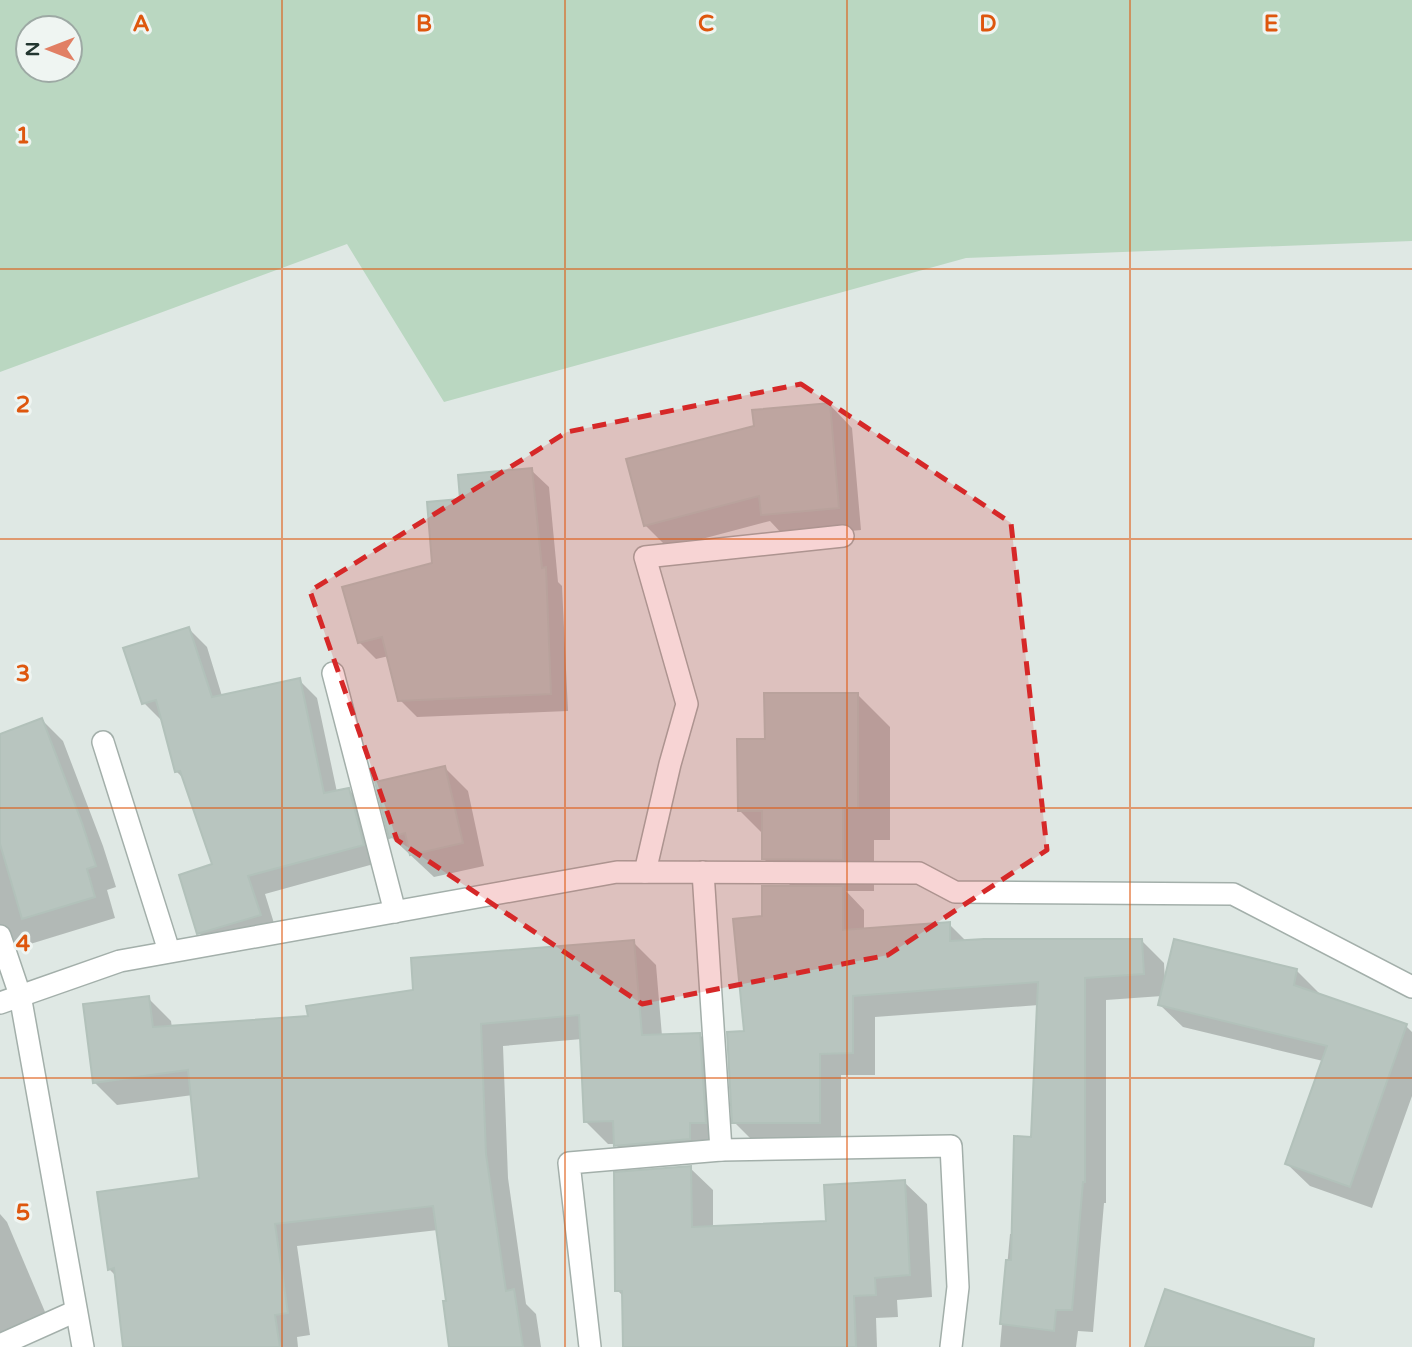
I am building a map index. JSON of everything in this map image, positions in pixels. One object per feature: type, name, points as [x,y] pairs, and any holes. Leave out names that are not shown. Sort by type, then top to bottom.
[{"type":"street","points":[[645,872],[687,704],[645,557],[843,536]]},
{"type":"street","points":[[333,673],[395,912]]},
{"type":"street","points":[[103,742],[169,951]]},
{"type":"street","points":[[0,1003],[120,961],[617,872],[919,873],[955,892],[1233,894],[1412,987]]},
{"type":"street","points":[[703,872],[721,1150]]},
{"type":"street","points":[[0,936],[20,995],[83,1347]]},
{"type":"street","points":[[590,1347],[569,1163],[721,1150],[951,1146],[958,1287],[951,1347]]},
{"type":"street","points":[[0,1345],[76,1311]]},
{"type":"highlighted area","points":[[801,384],[1011,523],[1047,850],[888,955],[642,1004],[397,840],[310,591],[567,432]]},
{"type":"green space","points":[[0,0],[1412,0],[1412,241],[966,258],[444,402],[347,244],[0,372]]},
{"type":"building","points":[[830,403],[839,508],[761,515],[759,496],[644,526],[626,459],[754,426],[752,410]]},
{"type":"building","points":[[532,468],[542,568],[546,567],[551,694],[398,701],[382,637],[358,643],[342,587],[432,563],[427,502],[460,499],[458,475]]},
{"type":"building","points":[[189,627],[212,697],[300,678],[324,793],[349,788],[364,845],[248,876],[261,915],[197,934],[179,875],[212,864],[180,771],[175,772],[156,700],[142,704],[123,648]]},
{"type":"building","points":[[764,693],[858,693],[858,808],[843,808],[843,860],[762,859],[762,811],[738,811],[737,739],[765,739]]},
{"type":"building","points":[[42,718],[96,866],[87,869],[95,897],[22,919],[0,844],[0,734]]},
{"type":"building","points":[[445,766],[463,843],[410,855],[405,833],[389,838],[375,782]]},
{"type":"building","points":[[762,886],[843,886],[843,930],[950,922],[950,941],[1142,939],[1144,974],[1085,978],[1085,1182],[1072,1310],[1056,1310],[1054,1331],[1000,1324],[1006,1260],[1011,1260],[1014,1136],[1031,1137],[1038,982],[853,996],[853,1053],[820,1054],[820,1123],[732,1123],[727,1032],[744,1031],[733,919],[762,916]]},
{"type":"building","points":[[1174,939],[1297,969],[1294,985],[1407,1024],[1350,1187],[1285,1164],[1327,1046],[1158,1005]]},
{"type":"building","points":[[634,940],[642,1035],[700,1033],[706,1123],[690,1123],[690,1139],[614,1146],[613,1121],[584,1122],[579,1015],[481,1024],[486,1154],[506,1291],[514,1289],[523,1347],[449,1347],[443,1301],[446,1301],[433,1206],[275,1224],[288,1313],[275,1315],[280,1347],[123,1347],[114,1268],[108,1270],[97,1192],[199,1178],[188,1070],[93,1083],[83,1004],[149,996],[153,1027],[308,1016],[306,1006],[413,990],[411,958]]},
{"type":"building","points":[[691,1166],[692,1227],[826,1221],[824,1185],[905,1180],[910,1275],[875,1278],[876,1295],[854,1296],[856,1347],[623,1347],[622,1291],[615,1291],[614,1172]]},
{"type":"building","points":[[1165,1289],[1314,1339],[1313,1347],[1145,1347]]}]
